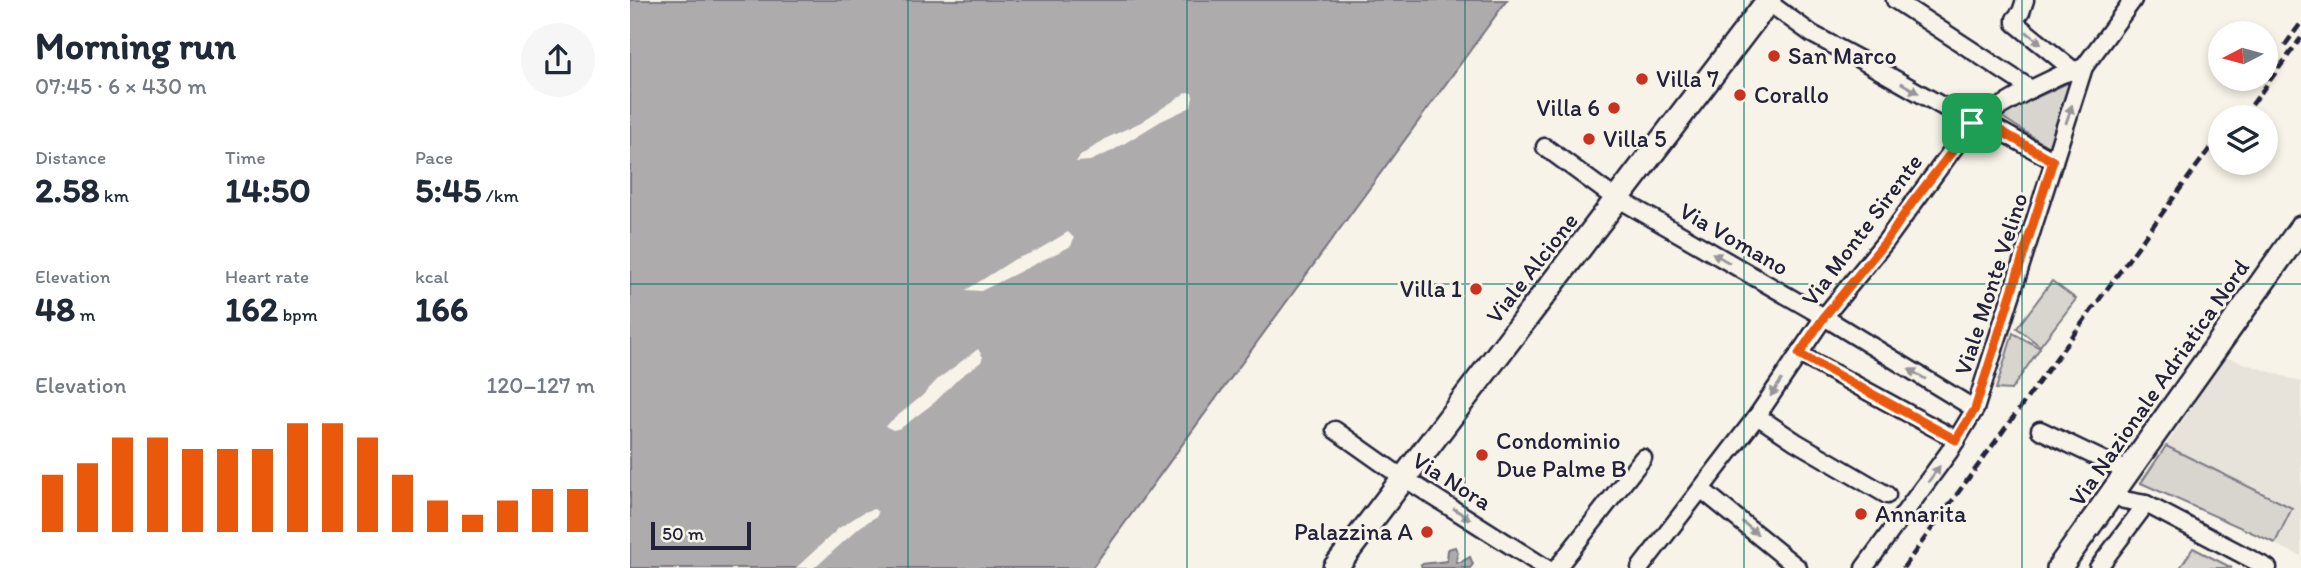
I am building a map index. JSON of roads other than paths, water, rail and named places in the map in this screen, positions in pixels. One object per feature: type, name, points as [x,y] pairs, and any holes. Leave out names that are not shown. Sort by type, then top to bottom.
[{"type":"street","points":[[1895,0],[2031,89]]},
{"type":"street","points":[[2025,0],[2015,23],[2078,69]]},
{"type":"street","name":"Viale Monte Velino","points":[[1864,568],[1956,440],[1975,409],[2053,161],[2078,69],[2133,0]]},
{"type":"street","points":[[1767,1],[1812,34],[2053,161]]},
{"type":"street","name":"Viale Alcione","points":[[1335,568],[1767,1]]},
{"type":"street","name":"Via Monte Sirente","points":[[1640,568],[1757,416],[1824,317],[1886,241],[1975,121],[2031,89],[2078,69]]},
{"type":"street","name":"Via Vomano","points":[[1545,148],[1618,199],[1824,317],[1975,409]]},
{"type":"street","name":"Via Nazionale Adriatica Nord","points":[[2059,568],[2301,228]]},
{"type":"street","points":[[1799,354],[1956,440]]},
{"type":"street","points":[[1757,416],[1887,495]]},
{"type":"street","name":"Via Nora","points":[[1335,430],[1393,471],[1546,568]]},
{"type":"street","points":[[2040,430],[2121,482],[2146,504],[2260,567]]},
{"type":"street","points":[[1557,568],[1643,458]]},
{"type":"street","points":[[1701,489],[1798,568]]},
{"type":"street","points":[[2098,568],[2146,504]]},
{"type":"railway","points":[[2285,45],[2301,23]]},
{"type":"railway","points":[[2252,105],[2301,38]]},
{"type":"railway","points":[[1903,568],[2208,151]]},
{"type":"place","name":"San Marco","points":[[1774,56]]},
{"type":"place","name":"Villa 7","points":[[1642,79]]},
{"type":"place","name":"Corallo","points":[[1740,95]]},
{"type":"place","name":"Villa 6","points":[[1614,108]]},
{"type":"place","name":"Villa 5","points":[[1589,139]]},
{"type":"place","name":"Villa 1","points":[[1476,289]]},
{"type":"place","name":"Condominio Due Palme B","points":[[1482,455]]},
{"type":"place","name":"Annarita","points":[[1861,514]]},
{"type":"place","name":"Palazzina A","points":[[1427,532]]}]
